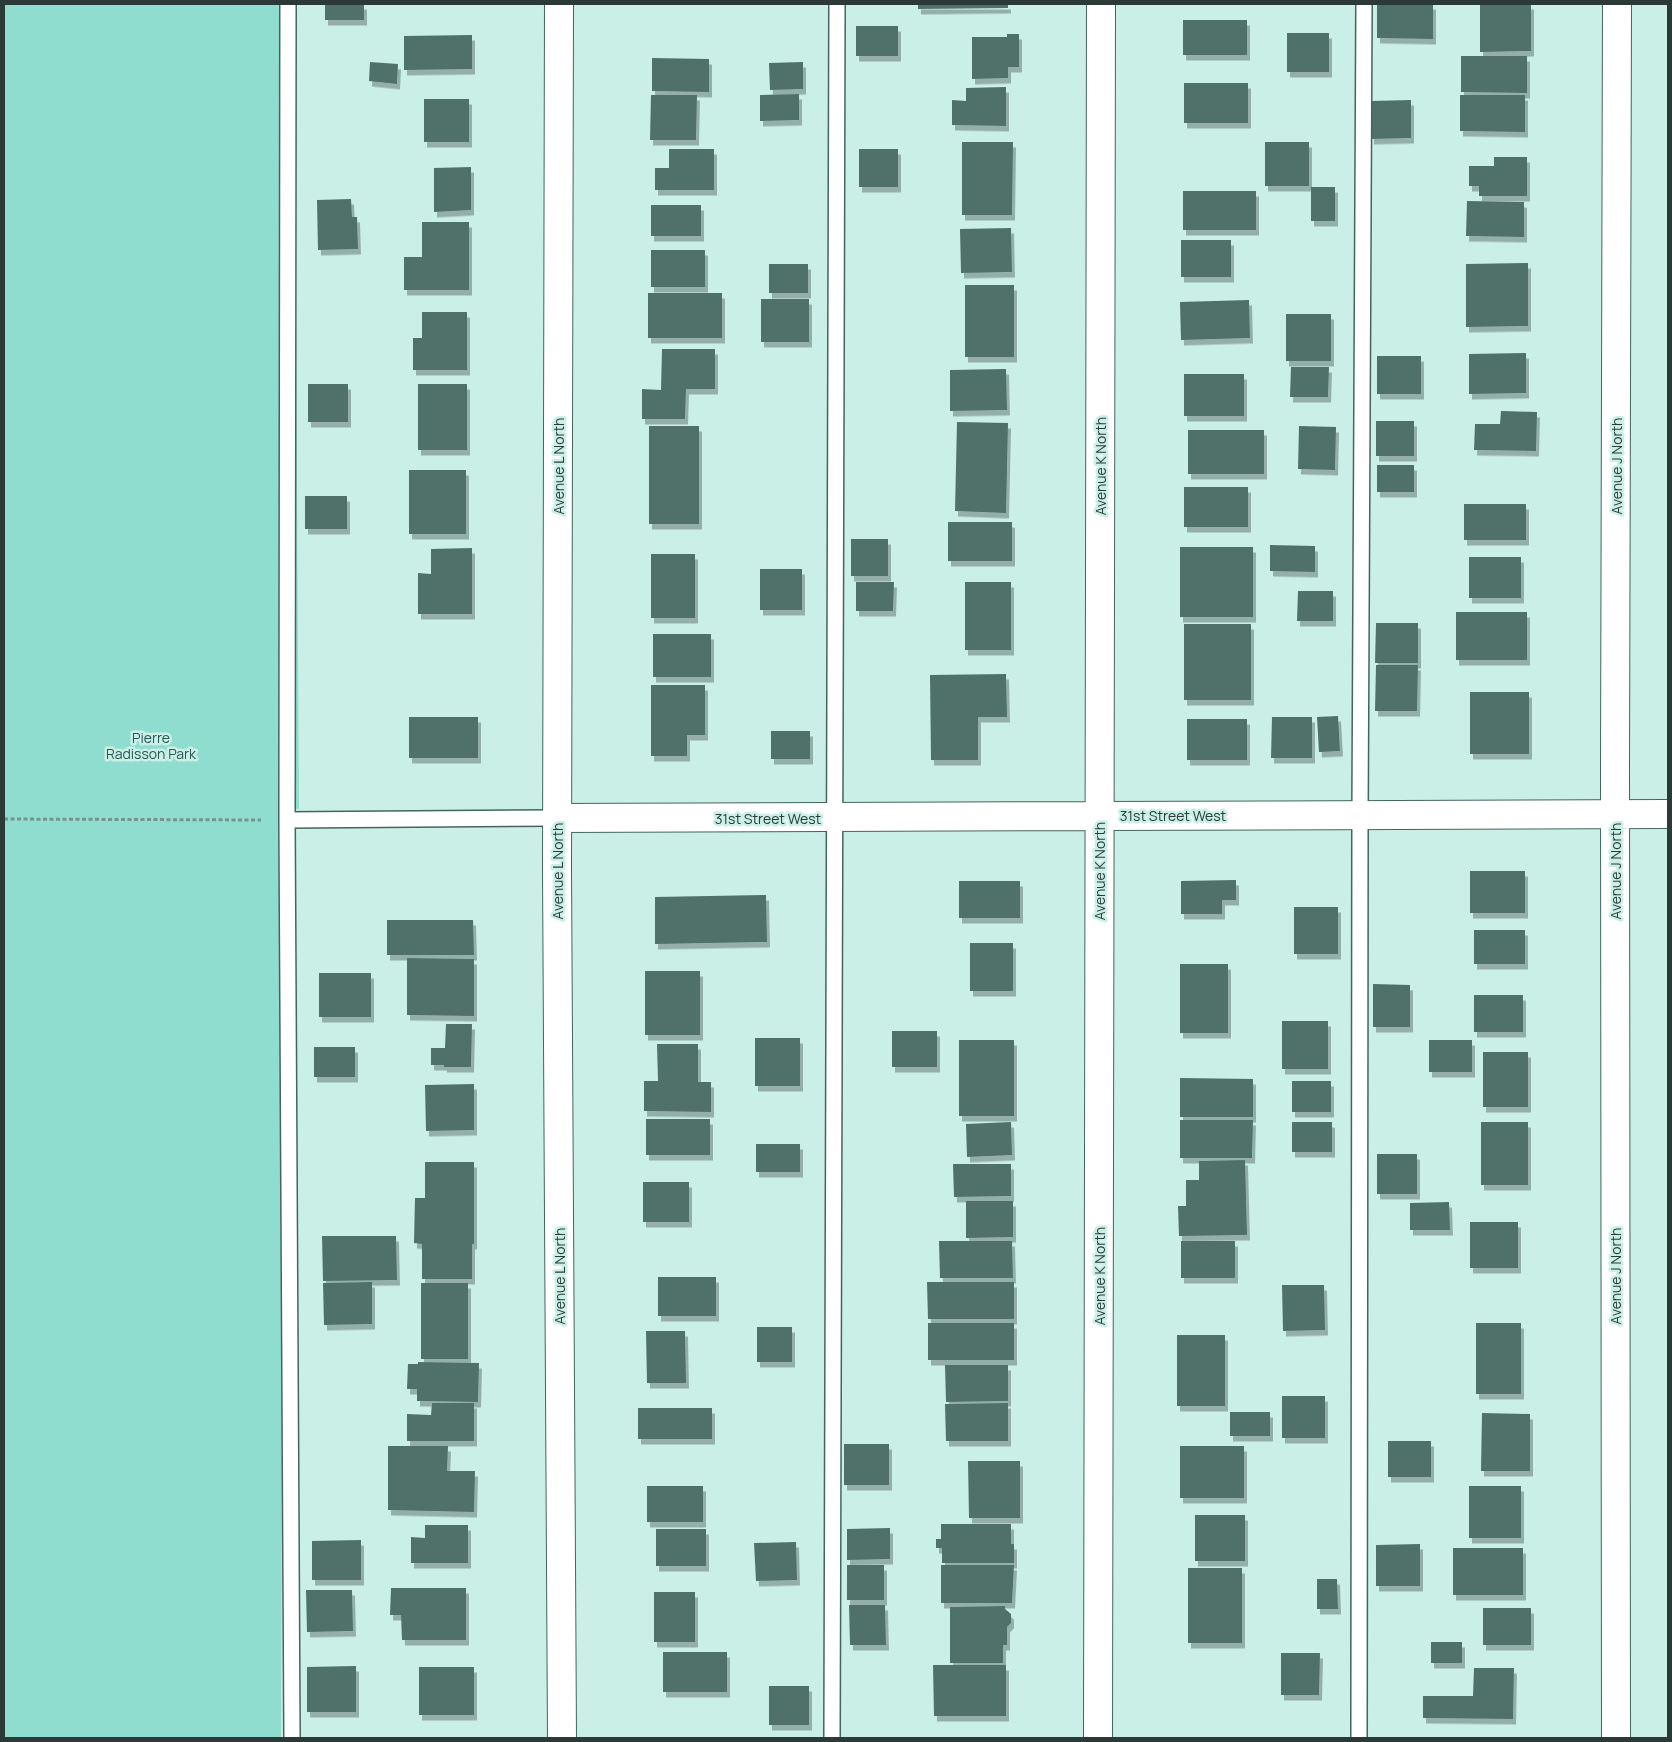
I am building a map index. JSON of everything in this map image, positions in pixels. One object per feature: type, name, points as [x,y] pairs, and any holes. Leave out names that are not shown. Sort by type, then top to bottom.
[{"type":"street","name":"Avenue L North","points":[[559,4],[557,818],[562,1738]]},
{"type":"street","name":"Avenue K North","points":[[1098,1738],[1100,4]]},
{"type":"street","name":"Avenue J North","points":[[1616,1738],[1615,814],[1617,4]]},
{"type":"street","name":"31st Street West","points":[[557,818],[1668,814]]},
{"type":"lane","points":[[288,4],[287,820],[292,1738]]},
{"type":"lane","points":[[832,1738],[837,4]]},
{"type":"lane","points":[[1359,1738],[1360,815],[1364,4]]},
{"type":"lane","points":[[287,820],[557,818]]},
{"type":"path","points":[[4,819],[287,820]]},
{"type":"green space","name":"Pierre Radisson Park","points":[[4,4],[294,4],[299,809],[284,809],[281,1738],[4,1738]]},
{"type":"building","points":[[325,4],[364,4],[364,20],[325,20]]},
{"type":"building","points":[[918,4],[1008,4],[1008,8],[918,9]]},
{"type":"building","points":[[1377,4],[1433,4],[1433,39],[1377,38]]},
{"type":"building","points":[[1480,4],[1531,4],[1531,51],[1480,52]]},
{"type":"building","points":[[1183,20],[1247,20],[1247,55],[1183,55]]},
{"type":"building","points":[[856,26],[898,26],[898,56],[856,56]]},
{"type":"building","points":[[1287,33],[1329,33],[1329,72],[1287,72]]},
{"type":"building","points":[[1007,34],[1019,34],[1019,67],[1008,67],[1008,78],[972,79],[972,37],[1007,37]]},
{"type":"building","points":[[472,35],[472,69],[404,70],[404,36]]},
{"type":"building","points":[[1461,56],[1527,56],[1527,93],[1461,92]]},
{"type":"building","points":[[652,58],[709,59],[709,92],[652,91]]},
{"type":"building","points":[[370,62],[398,64],[397,84],[369,81]]},
{"type":"building","points":[[803,62],[803,89],[770,90],[769,63]]},
{"type":"building","points":[[1184,83],[1248,83],[1248,123],[1184,123]]},
{"type":"building","points":[[1006,87],[1006,126],[952,125],[952,100],[966,101],[966,88]]},
{"type":"building","points":[[799,94],[799,120],[760,121],[760,95]]},
{"type":"building","points":[[651,95],[697,95],[696,140],[650,140]]},
{"type":"building","points":[[1460,95],[1525,95],[1525,132],[1460,131]]},
{"type":"building","points":[[424,99],[469,99],[469,142],[424,142]]},
{"type":"building","points":[[1411,100],[1411,138],[1371,139],[1371,101]]},
{"type":"building","points":[[962,142],[1013,142],[1012,215],[962,215]]},
{"type":"building","points":[[1265,142],[1309,142],[1309,186],[1265,186]]},
{"type":"building","points":[[669,149],[714,149],[714,190],[655,190],[655,168],[669,168]]},
{"type":"building","points":[[859,149],[898,149],[898,187],[859,187]]},
{"type":"building","points":[[1494,157],[1527,157],[1527,196],[1479,196],[1479,186],[1469,186],[1469,166],[1494,166]]},
{"type":"building","points":[[471,167],[471,210],[434,212],[434,168]]},
{"type":"building","points":[[1311,187],[1335,187],[1335,221],[1311,221]]},
{"type":"building","points":[[1183,191],[1256,191],[1256,230],[1183,230]]},
{"type":"building","points":[[351,199],[352,217],[357,217],[358,249],[318,250],[317,200]]},
{"type":"building","points":[[1467,201],[1524,202],[1524,237],[1466,236]]},
{"type":"building","points":[[651,205],[701,205],[701,236],[651,236]]},
{"type":"building","points":[[422,222],[469,222],[469,290],[404,290],[404,257],[422,257]]},
{"type":"building","points":[[1011,228],[1012,272],[961,273],[960,229]]},
{"type":"building","points":[[1181,240],[1231,240],[1231,277],[1181,277]]},
{"type":"building","points":[[651,250],[705,250],[705,287],[651,287]]},
{"type":"building","points":[[1528,263],[1528,326],[1466,327],[1466,264]]},
{"type":"building","points":[[769,264],[808,264],[808,293],[769,293]]},
{"type":"building","points":[[965,285],[1014,285],[1014,357],[965,357]]},
{"type":"building","points":[[648,293],[722,293],[722,338],[648,338]]},
{"type":"building","points":[[761,299],[809,299],[809,342],[761,342]]},
{"type":"building","points":[[1249,300],[1250,338],[1181,340],[1180,302]]},
{"type":"building","points":[[422,312],[467,312],[467,370],[413,370],[413,338],[422,338]]},
{"type":"building","points":[[1286,314],[1331,314],[1331,361],[1286,361]]},
{"type":"building","points":[[662,349],[715,349],[715,389],[686,389],[685,419],[642,419],[642,389],[661,390]]},
{"type":"building","points":[[1526,353],[1526,393],[1469,394],[1469,354]]},
{"type":"building","points":[[1377,356],[1421,356],[1421,394],[1377,394]]},
{"type":"building","points":[[1291,367],[1329,367],[1328,397],[1290,397]]},
{"type":"building","points":[[1006,369],[1007,410],[950,411],[950,370]]},
{"type":"building","points":[[1184,374],[1244,374],[1244,416],[1184,416]]},
{"type":"building","points":[[308,384],[348,384],[348,422],[308,422]]},
{"type":"building","points":[[418,384],[467,384],[467,450],[418,450]]},
{"type":"building","points":[[1501,411],[1537,412],[1536,451],[1474,450],[1475,424],[1500,424]]},
{"type":"building","points":[[1376,421],[1414,421],[1414,456],[1376,456]]},
{"type":"building","points":[[957,422],[1008,423],[1006,513],[955,511]]},
{"type":"building","points":[[649,426],[699,426],[699,524],[649,524]]},
{"type":"building","points":[[1299,426],[1336,427],[1335,470],[1298,469]]},
{"type":"building","points":[[1188,430],[1264,430],[1264,474],[1188,474]]},
{"type":"building","points":[[1377,465],[1414,465],[1414,492],[1377,492]]},
{"type":"building","points":[[409,470],[466,470],[466,534],[409,534]]},
{"type":"building","points":[[1184,487],[1248,487],[1248,527],[1184,527]]},
{"type":"building","points":[[305,496],[347,496],[347,529],[305,529]]},
{"type":"building","points":[[1464,504],[1526,504],[1526,540],[1464,540]]},
{"type":"building","points":[[948,522],[1012,522],[1012,561],[948,561]]},
{"type":"building","points":[[851,539],[888,539],[888,576],[851,576]]},
{"type":"building","points":[[1270,545],[1315,546],[1315,572],[1270,571]]},
{"type":"building","points":[[1180,547],[1253,547],[1253,617],[1180,617]]},
{"type":"building","points":[[472,548],[472,614],[418,614],[418,573],[431,574],[431,549]]},
{"type":"building","points":[[651,554],[695,554],[695,618],[651,618]]},
{"type":"building","points":[[1469,557],[1521,557],[1521,598],[1469,598]]},
{"type":"building","points":[[760,569],[802,569],[802,610],[760,610]]},
{"type":"building","points":[[856,582],[894,582],[893,611],[856,611]]},
{"type":"building","points":[[965,582],[1011,582],[1011,650],[965,650]]},
{"type":"building","points":[[1298,591],[1333,591],[1333,621],[1297,621]]},
{"type":"building","points":[[1456,612],[1527,612],[1527,660],[1456,660]]},
{"type":"building","points":[[1376,623],[1418,623],[1418,663],[1375,663]]},
{"type":"building","points":[[1184,624],[1251,624],[1251,700],[1184,700]]},
{"type":"building","points":[[653,634],[711,634],[711,677],[653,677]]},
{"type":"building","points":[[1376,665],[1418,665],[1417,711],[1375,711]]},
{"type":"building","points":[[1006,674],[1007,717],[978,717],[978,760],[931,760],[930,675]]},
{"type":"building","points":[[651,685],[705,685],[705,735],[687,735],[687,756],[651,756]]},
{"type":"building","points":[[1470,692],[1529,692],[1529,754],[1470,754]]},
{"type":"building","points":[[1338,716],[1340,751],[1319,752],[1317,717]]},
{"type":"building","points":[[409,717],[478,717],[478,758],[409,758]]},
{"type":"building","points":[[1272,717],[1312,717],[1312,758],[1271,758]]},
{"type":"building","points":[[1187,719],[1247,719],[1247,760],[1187,760]]},
{"type":"building","points":[[771,731],[810,731],[810,759],[771,759]]},
{"type":"building","points":[[1470,871],[1525,871],[1525,913],[1470,913]]},
{"type":"building","points":[[1236,880],[1236,900],[1222,900],[1222,914],[1181,914],[1181,881]]},
{"type":"building","points":[[959,881],[1020,881],[1020,918],[959,918]]},
{"type":"building","points":[[766,895],[767,942],[655,944],[655,897]]},
{"type":"building","points":[[1294,907],[1338,907],[1338,954],[1294,954]]},
{"type":"building","points":[[387,920],[473,920],[474,955],[387,955]]},
{"type":"building","points":[[1474,930],[1525,930],[1525,964],[1474,964]]},
{"type":"building","points":[[970,943],[1013,943],[1013,991],[970,991]]},
{"type":"building","points":[[407,958],[474,959],[474,1016],[407,1015]]},
{"type":"building","points":[[1180,964],[1228,964],[1228,1033],[1180,1033]]},
{"type":"building","points":[[645,971],[700,971],[700,1035],[645,1035]]},
{"type":"building","points":[[319,973],[371,973],[371,1017],[319,1017]]},
{"type":"building","points":[[1373,984],[1410,985],[1410,1027],[1373,1027]]},
{"type":"building","points":[[1474,995],[1523,995],[1523,1032],[1474,1032]]},
{"type":"building","points":[[1282,1021],[1328,1021],[1328,1069],[1282,1069]]},
{"type":"building","points":[[446,1024],[472,1024],[471,1067],[431,1065],[431,1048],[445,1048]]},
{"type":"building","points":[[892,1031],[937,1031],[937,1067],[892,1067]]},
{"type":"building","points":[[755,1038],[800,1038],[800,1086],[755,1086]]},
{"type":"building","points":[[959,1040],[1014,1040],[1014,1116],[959,1116]]},
{"type":"building","points":[[1429,1040],[1472,1040],[1472,1072],[1429,1072]]},
{"type":"building","points":[[657,1044],[698,1044],[698,1082],[711,1082],[711,1112],[644,1111],[644,1081],[658,1081]]},
{"type":"building","points":[[314,1047],[355,1047],[355,1077],[314,1077]]},
{"type":"building","points":[[1483,1052],[1528,1052],[1528,1107],[1483,1107]]},
{"type":"building","points":[[1180,1078],[1253,1079],[1253,1117],[1180,1117]]},
{"type":"building","points":[[1292,1081],[1331,1081],[1331,1112],[1292,1112]]},
{"type":"building","points":[[474,1084],[474,1130],[426,1131],[425,1085]]},
{"type":"building","points":[[646,1119],[710,1119],[710,1155],[646,1155]]},
{"type":"building","points":[[1180,1120],[1253,1120],[1252,1158],[1180,1158]]},
{"type":"building","points":[[1011,1122],[1012,1155],[967,1157],[966,1124]]},
{"type":"building","points":[[1292,1122],[1332,1122],[1332,1152],[1292,1152]]},
{"type":"building","points":[[1481,1122],[1528,1122],[1528,1185],[1481,1185]]},
{"type":"building","points":[[756,1144],[800,1144],[800,1172],[756,1172]]},
{"type":"building","points":[[1377,1154],[1417,1154],[1417,1194],[1377,1194]]},
{"type":"building","points":[[1245,1160],[1247,1235],[1179,1236],[1178,1206],[1186,1206],[1186,1180],[1199,1180],[1199,1161]]},
{"type":"building","points":[[425,1162],[474,1162],[472,1279],[422,1279],[422,1244],[414,1243],[415,1198],[425,1198]]},
{"type":"building","points":[[953,1164],[1011,1164],[1011,1196],[954,1197]]},
{"type":"building","points":[[643,1182],[689,1182],[689,1222],[643,1222]]},
{"type":"building","points":[[966,1201],[1013,1201],[1013,1237],[966,1238]]},
{"type":"building","points":[[1449,1202],[1450,1230],[1410,1230],[1410,1203]]},
{"type":"building","points":[[1470,1222],[1518,1222],[1518,1268],[1470,1268]]},
{"type":"building","points":[[322,1236],[396,1236],[397,1280],[323,1281]]},
{"type":"building","points":[[939,1241],[1012,1241],[1013,1278],[940,1278]]},
{"type":"building","points":[[1181,1241],[1235,1241],[1235,1278],[1181,1278]]},
{"type":"building","points":[[658,1277],[716,1277],[716,1316],[658,1316]]},
{"type":"building","points":[[372,1282],[372,1324],[324,1325],[323,1283]]},
{"type":"building","points":[[927,1282],[1014,1282],[1014,1319],[928,1319]]},
{"type":"building","points":[[421,1283],[468,1283],[468,1359],[421,1359]]},
{"type":"building","points":[[1282,1285],[1324,1285],[1325,1330],[1283,1331]]},
{"type":"building","points":[[928,1323],[1014,1323],[1014,1360],[928,1360]]},
{"type":"building","points":[[1476,1323],[1521,1323],[1521,1394],[1476,1394]]},
{"type":"building","points":[[757,1327],[792,1327],[792,1362],[757,1362]]},
{"type":"building","points":[[646,1331],[685,1331],[686,1383],[647,1383]]},
{"type":"building","points":[[1177,1335],[1225,1335],[1225,1406],[1177,1406]]},
{"type":"building","points":[[418,1362],[479,1363],[478,1402],[417,1401],[417,1389],[407,1389],[408,1364],[418,1364]]},
{"type":"building","points":[[945,1365],[1008,1365],[1008,1401],[946,1402]]},
{"type":"building","points":[[1282,1396],[1325,1396],[1325,1438],[1282,1438]]},
{"type":"building","points":[[432,1403],[474,1403],[474,1441],[407,1441],[407,1414],[431,1415]]},
{"type":"building","points":[[1008,1403],[1008,1441],[946,1441],[945,1404]]},
{"type":"building","points":[[638,1408],[712,1408],[712,1439],[638,1439]]},
{"type":"building","points":[[1230,1412],[1270,1412],[1270,1436],[1230,1436]]},
{"type":"building","points":[[1482,1413],[1530,1414],[1530,1471],[1481,1471]]},
{"type":"building","points":[[1388,1441],[1431,1441],[1431,1477],[1388,1477]]},
{"type":"building","points":[[844,1444],[889,1444],[889,1485],[844,1485]]},
{"type":"building","points":[[388,1446],[448,1446],[447,1471],[475,1471],[474,1512],[388,1510]]},
{"type":"building","points":[[1180,1446],[1244,1446],[1244,1498],[1180,1498]]},
{"type":"building","points":[[968,1461],[1020,1461],[1020,1518],[969,1518]]},
{"type":"building","points":[[647,1486],[703,1486],[703,1522],[647,1522]]},
{"type":"building","points":[[1469,1486],[1521,1486],[1521,1538],[1469,1538]]},
{"type":"building","points":[[1195,1515],[1245,1515],[1245,1561],[1195,1561]]},
{"type":"building","points":[[941,1524],[1011,1524],[1011,1544],[1014,1544],[1014,1563],[942,1563],[942,1548],[936,1548],[936,1539],[941,1539]]},
{"type":"building","points":[[425,1525],[468,1525],[468,1563],[411,1563],[411,1537],[425,1538]]},
{"type":"building","points":[[890,1528],[890,1559],[847,1560],[847,1529]]},
{"type":"building","points":[[656,1529],[706,1529],[706,1566],[656,1566]]},
{"type":"building","points":[[361,1540],[361,1580],[312,1580],[312,1541]]},
{"type":"building","points":[[796,1542],[797,1580],[756,1581],[754,1543]]},
{"type":"building","points":[[1420,1544],[1420,1586],[1376,1586],[1376,1545]]},
{"type":"building","points":[[1453,1548],[1523,1548],[1523,1595],[1453,1595]]},
{"type":"building","points":[[847,1565],[884,1565],[884,1600],[847,1600]]},
{"type":"building","points":[[941,1565],[1014,1565],[1012,1603],[941,1603]]},
{"type":"building","points":[[1188,1568],[1242,1568],[1242,1643],[1188,1643]]},
{"type":"building","points":[[1317,1579],[1337,1579],[1338,1609],[1317,1609]]},
{"type":"building","points":[[391,1588],[466,1588],[466,1640],[402,1640],[401,1615],[390,1615]]},
{"type":"building","points":[[306,1590],[352,1590],[353,1631],[307,1632]]},
{"type":"building","points":[[654,1592],[695,1592],[695,1642],[654,1642]]},
{"type":"building","points":[[849,1605],[885,1605],[886,1645],[850,1645]]},
{"type":"building","points":[[1005,1606],[1005,1609],[1011,1614],[1011,1623],[1007,1627],[1007,1645],[1003,1645],[1003,1663],[950,1663],[950,1607]]},
{"type":"building","points":[[1483,1608],[1531,1608],[1531,1645],[1483,1645]]},
{"type":"building","points":[[1431,1642],[1462,1642],[1462,1663],[1431,1663]]},
{"type":"building","points":[[663,1652],[727,1652],[727,1692],[663,1692]]},
{"type":"building","points":[[1281,1653],[1320,1653],[1319,1695],[1281,1695]]},
{"type":"building","points":[[933,1665],[1006,1665],[1006,1716],[934,1716]]},
{"type":"building","points":[[356,1666],[356,1712],[307,1712],[307,1667]]},
{"type":"building","points":[[419,1667],[474,1667],[474,1715],[419,1715]]},
{"type":"building","points":[[1474,1668],[1514,1668],[1513,1719],[1423,1718],[1423,1696],[1473,1696]]},
{"type":"building","points":[[769,1686],[809,1686],[809,1725],[769,1725]]}]
